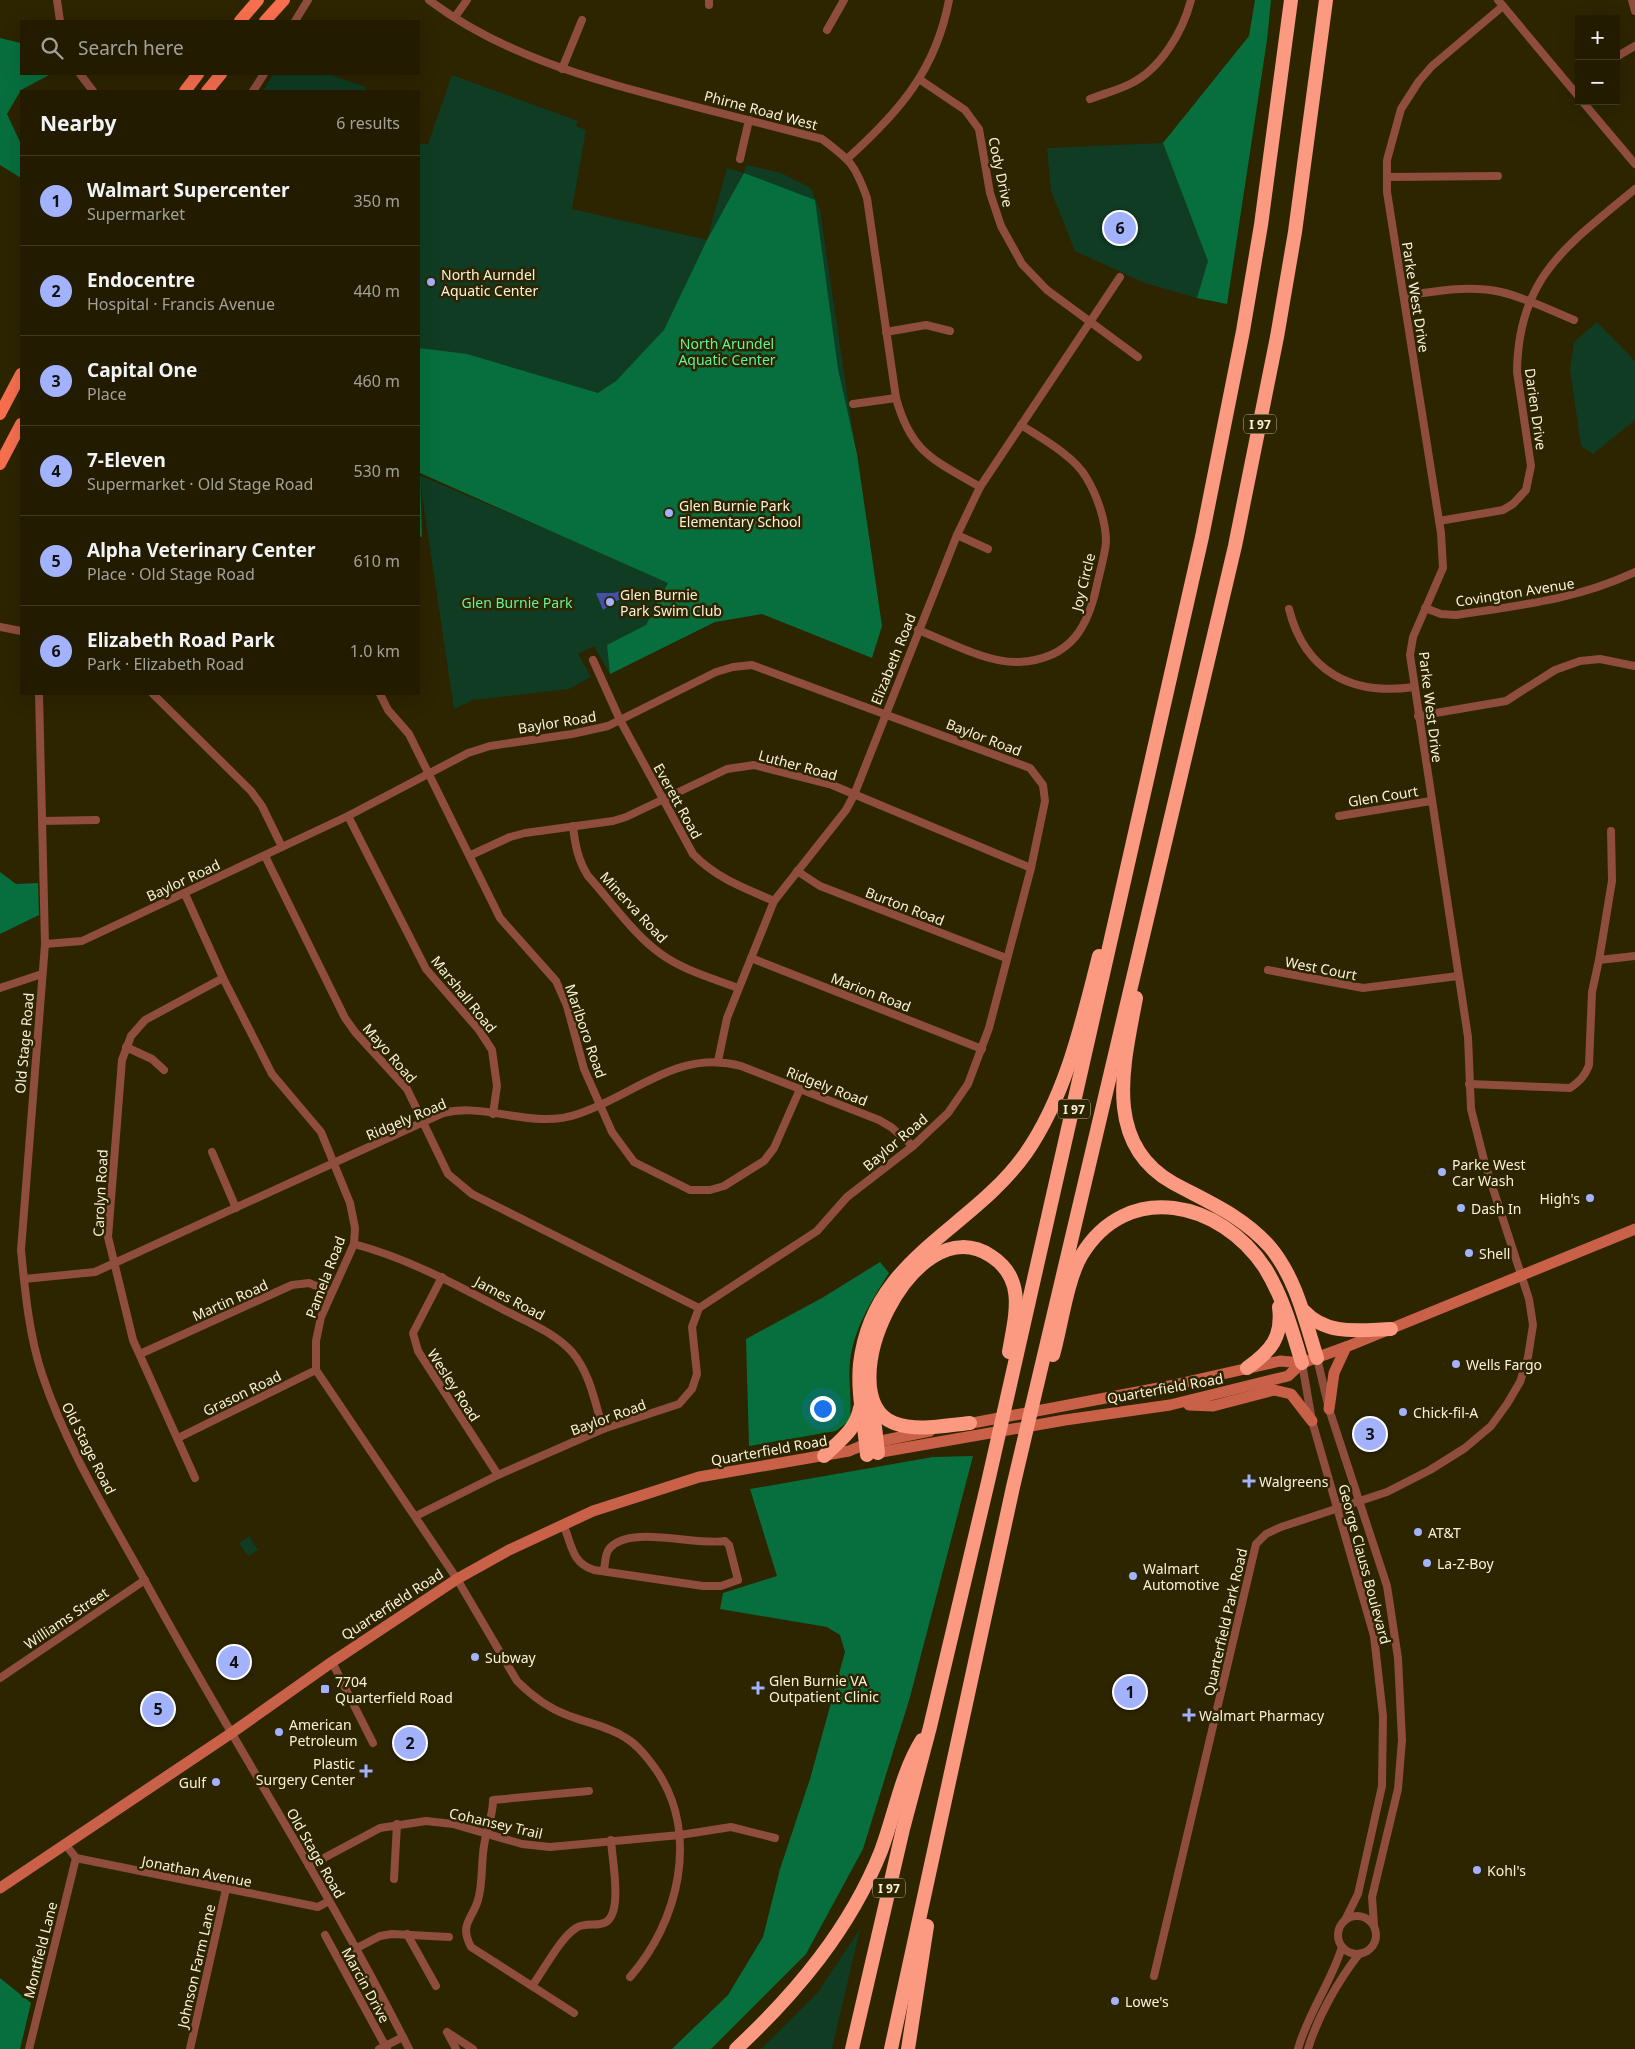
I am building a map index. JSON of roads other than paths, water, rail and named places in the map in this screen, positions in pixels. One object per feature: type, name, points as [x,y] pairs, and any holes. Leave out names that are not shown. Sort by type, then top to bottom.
[{"type":"highway","name":"I 97","points":[[852,2049],[988,1482],[1079,1088],[1156,735],[1204,527],[1244,321],[1275,128],[1291,0]]},
{"type":"highway","name":"I 97","points":[[891,2049],[1013,1487],[1235,546],[1277,337],[1310,133],[1326,0]]},
{"type":"highway","points":[[872,1448],[867,1400],[860,1366],[864,1345],[879,1303],[890,1286],[918,1254],[975,1208],[1011,1173],[1039,1133],[1050,1113],[1082,1021],[1156,735]]},
{"type":"highway","points":[[1165,842],[1126,1054],[1123,1087],[1126,1125],[1133,1142],[1143,1158],[1155,1170],[1171,1182],[1228,1210],[1258,1235],[1281,1263],[1292,1282],[1316,1358]]},
{"type":"highway","points":[[1013,1487],[1076,1268],[1090,1243],[1114,1221],[1144,1208],[1157,1206],[1181,1208],[1200,1214],[1230,1232],[1248,1248],[1264,1266],[1277,1289],[1302,1362]]},
{"type":"highway","points":[[824,1456],[855,1424],[867,1400],[874,1346],[889,1308],[910,1276],[931,1257],[954,1248],[971,1248],[989,1254],[1001,1262],[1015,1284],[1017,1298],[988,1482]]},
{"type":"highway","points":[[1247,1368],[1270,1350],[1278,1336],[1281,1317],[1277,1289]]},
{"type":"highway","points":[[1301,1308],[1313,1321],[1332,1329],[1391,1329]]},
{"type":"highway","points":[[867,1400],[888,1420],[903,1426],[970,1423]]},
{"type":"highway","points":[[908,2049],[916,1990],[970,1685]]},
{"type":"highway","points":[[736,2049],[773,2014],[798,1986],[824,1954],[845,1921],[880,1852],[912,1756],[930,1727]]},
{"type":"main road","points":[[241,20],[258,0]]},
{"type":"main road","points":[[266,20],[284,0]]},
{"type":"main road","points":[[186,90],[197,75]]},
{"type":"main road","points":[[208,90],[220,75]]},
{"type":"main road","points":[[0,414],[20,376]]},
{"type":"main road","points":[[0,464],[20,426]]},
{"type":"main road","name":"Quarterfield Road","points":[[872,1448],[970,1423],[1169,1386],[1280,1361],[1302,1362],[1316,1358],[1635,1229]]},
{"type":"main road","points":[[1329,1409],[1334,1373],[1346,1347]]},
{"type":"main road","name":"Quarterfield Road","points":[[0,1888],[457,1579],[509,1550],[602,1508],[700,1477],[849,1451],[966,1438],[1065,1420],[1170,1405],[1288,1376],[1302,1362]]},
{"type":"main road","points":[[1170,1405],[1213,1406],[1274,1390],[1291,1394],[1312,1421]]},
{"type":"street","points":[[57,0],[60,20]]},
{"type":"street","points":[[296,20],[307,0]]},
{"type":"street","name":"Phirne Road West","points":[[429,0],[497,43],[562,69],[620,88],[822,139],[848,158],[860,178],[867,198],[896,398],[902,418],[914,442],[922,450],[980,487]]},
{"type":"street","points":[[455,18],[467,0]]},
{"type":"street","points":[[827,30],[844,0]]},
{"type":"street","points":[[848,158],[896,112],[919,79],[937,40],[949,0]]},
{"type":"street","points":[[1090,99],[1132,83],[1156,63],[1173,44],[1191,0]]},
{"type":"street","points":[[1632,0],[1635,11]]},
{"type":"street","points":[[1501,3],[1575,90]]},
{"type":"street","name":"Parke West Drive","points":[[1501,3],[1432,66],[1410,94],[1401,109],[1390,142],[1387,177],[1439,522],[1443,568],[1413,636],[1410,654],[1414,687],[1468,1037],[1469,1084],[1476,1133],[1521,1276]]},
{"type":"street","points":[[562,69],[582,20]]},
{"type":"street","points":[[1620,55],[1635,46]]},
{"type":"street","points":[[81,75],[92,90]]},
{"type":"street","points":[[254,90],[263,75]]},
{"type":"street","name":"Cody Drive","points":[[919,79],[965,110],[979,129],[990,193],[1001,226],[1022,264],[1047,290],[1138,357]]},
{"type":"street","points":[[1585,105],[1635,164]]},
{"type":"street","points":[[740,159],[749,120]]},
{"type":"street","points":[[1387,177],[1498,176]]},
{"type":"street","name":"Darien Drive","points":[[1439,522],[1503,510],[1514,504],[1526,490],[1531,466],[1517,372],[1517,357],[1521,328],[1529,302],[1542,278],[1563,250],[1635,189]]},
{"type":"street","name":"Elizabeth Road","points":[[718,1061],[722,1035],[738,988],[774,901],[846,810],[854,795],[956,535],[980,487],[1120,277]]},
{"type":"street","points":[[1404,296],[1446,290],[1473,289],[1500,292],[1574,320]]},
{"type":"street","points":[[886,332],[926,325],[950,331]]},
{"type":"street","points":[[853,404],[896,398]]},
{"type":"street","name":"Joy Circle","points":[[918,630],[994,659],[1019,662],[1048,657],[1069,644],[1083,628],[1093,606],[1106,542],[1100,507],[1085,476],[1059,450],[1021,425]]},
{"type":"street","points":[[956,535],[988,549]]},
{"type":"street","name":"Covington Avenue","points":[[1426,608],[1441,614],[1456,615],[1558,599],[1596,588],[1635,572]]},
{"type":"street","points":[[1289,609],[1294,629],[1303,645],[1319,665],[1334,675],[1357,686],[1377,689],[1414,687]]},
{"type":"street","points":[[0,627],[20,630]]},
{"type":"street","name":"Everett Road","points":[[593,660],[620,720],[692,854],[725,881],[774,901]]},
{"type":"street","points":[[1418,716],[1506,701],[1555,670],[1580,661],[1615,660],[1635,666]]},
{"type":"street","name":"Baylor Road","points":[[45,944],[82,941],[348,816],[428,773],[490,746],[595,730],[620,720],[716,672],[732,667],[752,664],[886,713],[1030,768],[1043,785],[1045,801],[1031,868],[982,1049],[976,1067],[958,1100],[913,1146],[847,1197],[817,1231],[699,1308],[692,1327],[697,1374],[696,1382],[686,1399],[671,1409],[603,1429],[498,1475],[416,1516]]},
{"type":"street","name":"Old Stage Road","points":[[39,695],[44,821],[45,944],[21,1250],[24,1279],[41,1372],[59,1420],[145,1580],[230,1734],[329,1901],[409,2049]]},
{"type":"street","points":[[154,695],[251,790],[262,806],[282,847]]},
{"type":"street","name":"Marlboro Road","points":[[380,695],[388,710],[409,734],[471,855],[500,918],[556,982],[567,1006],[584,1070],[612,1132],[634,1162],[672,1183],[700,1191],[724,1186],[764,1161],[774,1148],[800,1089]]},
{"type":"street","name":"Luther Road","points":[[471,855],[510,837],[613,821],[727,769],[748,765],[768,768],[832,785],[1031,868]]},
{"type":"street","name":"Glen Court","points":[[1339,816],[1431,801]]},
{"type":"street","name":"Marshall Road","points":[[348,816],[426,969],[479,1030],[492,1050],[497,1086],[493,1114]]},
{"type":"street","points":[[44,821],[96,820]]},
{"type":"street","name":"Minerva Road","points":[[573,826],[575,846],[580,864],[588,876],[645,940],[660,954],[679,965],[738,988]]},
{"type":"street","points":[[1469,1084],[1570,1088],[1585,1075],[1589,1065],[1592,992],[1612,881],[1612,831]]},
{"type":"street","name":"Mayo Road","points":[[265,856],[345,1018],[355,1032],[407,1088],[448,1174],[472,1194],[699,1308]]},
{"type":"street","name":"Burton Road","points":[[797,871],[820,886],[1006,958]]},
{"type":"street","name":"Pamela Road","points":[[185,894],[223,978],[272,1074],[321,1132],[352,1210],[355,1228],[354,1244],[321,1317],[316,1341],[316,1370]]},
{"type":"street","points":[[1599,960],[1635,956]]},
{"type":"street","name":"Marion Road","points":[[751,958],[982,1049]]},
{"type":"street","name":"West Court","points":[[1268,970],[1363,988],[1458,976]]},
{"type":"street","points":[[0,988],[42,974]]},
{"type":"street","name":"Carolyn Road","points":[[195,1478],[133,1340],[108,1237],[120,1075],[126,1047],[137,1027],[150,1016],[223,978]]},
{"type":"street","points":[[126,1047],[152,1058],[164,1070]]},
{"type":"street","name":"Ridgely Road","points":[[24,1279],[95,1272],[116,1264],[455,1110],[530,1120],[555,1120],[577,1115],[676,1068],[691,1063],[718,1061],[741,1066],[879,1120],[892,1127],[913,1146]]},
{"type":"street","points":[[212,1152],[236,1208]]},
{"type":"street","name":"James Road","points":[[354,1244],[386,1252],[442,1277],[555,1336],[572,1352],[586,1374],[603,1429]]},
{"type":"street","name":"Quarterfield Park Road","points":[[1154,1976],[1256,1544],[1266,1534],[1281,1527],[1361,1502],[1430,1470],[1465,1448],[1490,1426],[1507,1404],[1520,1382],[1528,1357],[1532,1325],[1529,1299],[1521,1276]]},
{"type":"street","name":"Wesley Road","points":[[442,1277],[413,1333],[418,1351],[498,1475]]},
{"type":"street","name":"Martin Road","points":[[140,1354],[292,1285],[309,1283],[331,1292]]},
{"type":"street","name":"George Clauss Boulevard","points":[[1316,1358],[1329,1409],[1387,1586],[1398,1658],[1402,1740],[1398,1789],[1372,1896],[1374,1925]]},
{"type":"street","name":"George Clauss Boulevard","points":[[1302,1362],[1312,1421],[1374,1636],[1384,1716],[1382,1786],[1358,1894],[1345,1920]]},
{"type":"street","points":[[316,1370],[332,1397],[416,1516],[457,1579],[507,1667],[529,1693],[567,1716],[597,1724],[627,1739],[648,1759],[669,1792],[682,1845],[670,1911],[641,1964],[630,1977]]},
{"type":"street","name":"Grason Road","points":[[178,1438],[316,1370]]},
{"type":"street","points":[[563,1524],[575,1559],[586,1567],[604,1571],[703,1586],[721,1586],[738,1580],[729,1545],[725,1541],[704,1543],[647,1535],[620,1541],[612,1546],[607,1553],[604,1571]]},
{"type":"street","name":"Williams Street","points":[[0,1678],[145,1580]]},
{"type":"street","points":[[332,1662],[373,1743]]},
{"type":"street","points":[[574,2013],[471,1947],[466,1939],[466,1922],[478,1900],[484,1843],[493,1813],[493,1800],[589,1791]]},
{"type":"street","name":"Cohansey Trail","points":[[309,1866],[380,1828],[426,1821],[453,1824],[487,1835],[550,1847],[680,1835],[731,1826],[775,1838]]},
{"type":"street","points":[[394,1879],[397,1824]]},
{"type":"street","points":[[532,1986],[562,1944],[577,1927],[604,1923],[612,1917],[616,1906],[611,1840]]},
{"type":"street","points":[[66,1844],[76,1858]]},
{"type":"street","name":"Jonathan Avenue","points":[[76,1858],[318,1907],[329,1901]]},
{"type":"street","name":"Montfield Lane","points":[[29,2049],[76,1858]]},
{"type":"street","name":"Johnson Farm Lane","points":[[190,2049],[226,1889]]},
{"type":"street","points":[[1298,2049],[1311,2013],[1337,1966],[1342,1947],[1338,1936],[1341,1925],[1345,1920],[1360,1916],[1369,1920],[1374,1925],[1375,1941],[1372,1947],[1359,1954],[1346,1970],[1329,2001],[1308,2049]]},
{"type":"street","points":[[355,1948],[380,1936],[408,1934],[449,1937]]},
{"type":"street","points":[[408,1934],[436,1986]]},
{"type":"street","name":"Marcin Drive","points":[[325,1935],[384,2048]]},
{"type":"street","points":[[1342,1947],[1359,1954]]},
{"type":"street","points":[[456,2049],[447,2032],[473,2049]]},
{"type":"street","points":[[384,2048],[403,2037]]},
{"type":"place","name":"Elizabeth Road Park","points":[[1120,228]]},
{"type":"place","name":"North Aurndel Aquatic Center","points":[[431,282]]},
{"type":"place","name":"Glen Burnie Park Elementary School","points":[[669,513]]},
{"type":"place","name":"Glen Burnie Park Swim Club","points":[[610,602]]},
{"type":"place","name":"Parke West Car Wash","points":[[1442,1172]]},
{"type":"place","name":"High's","points":[[1590,1198]]},
{"type":"place","name":"Dash In","points":[[1461,1208]]},
{"type":"place","name":"Shell","points":[[1469,1253]]},
{"type":"place","name":"Wells Fargo","points":[[1456,1364]]},
{"type":"place","name":"Chick-fil-A","points":[[1403,1412]]},
{"type":"place","name":"Capital One","points":[[1370,1434]]},
{"type":"place","name":"Walgreens","points":[[1249,1481]]},
{"type":"place","name":"AT&T","points":[[1418,1532]]},
{"type":"place","name":"La-Z-Boy","points":[[1427,1563]]},
{"type":"place","name":"Walmart Automotive","points":[[1133,1576]]},
{"type":"place","name":"Subway","points":[[475,1657]]},
{"type":"place","name":"7-Eleven","points":[[234,1662]]},
{"type":"place","name":"Glen Burnie VA Outpatient Clinic","points":[[758,1688]]},
{"type":"place","name":"7704 Quarterfield Road","points":[[325,1689]]},
{"type":"place","name":"Walmart Supercenter","points":[[1130,1692]]},
{"type":"place","name":"Alpha Veterinary Center","points":[[158,1709]]},
{"type":"place","name":"Walmart Pharmacy","points":[[1189,1715]]},
{"type":"place","name":"American Petroleum","points":[[279,1732]]},
{"type":"place","name":"Endocentre","points":[[410,1743]]},
{"type":"place","name":"Plastic Surgery Center","points":[[366,1771]]},
{"type":"place","name":"Gulf","points":[[216,1782]]},
{"type":"place","name":"Kohl's","points":[[1477,1870]]},
{"type":"place","name":"Lowe's","points":[[1115,2001]]},
{"type":"park label","name":"North Arundel Aquatic Center","points":[[727,352]]},
{"type":"park label","name":"Glen Burnie Park","points":[[517,602]]}]
